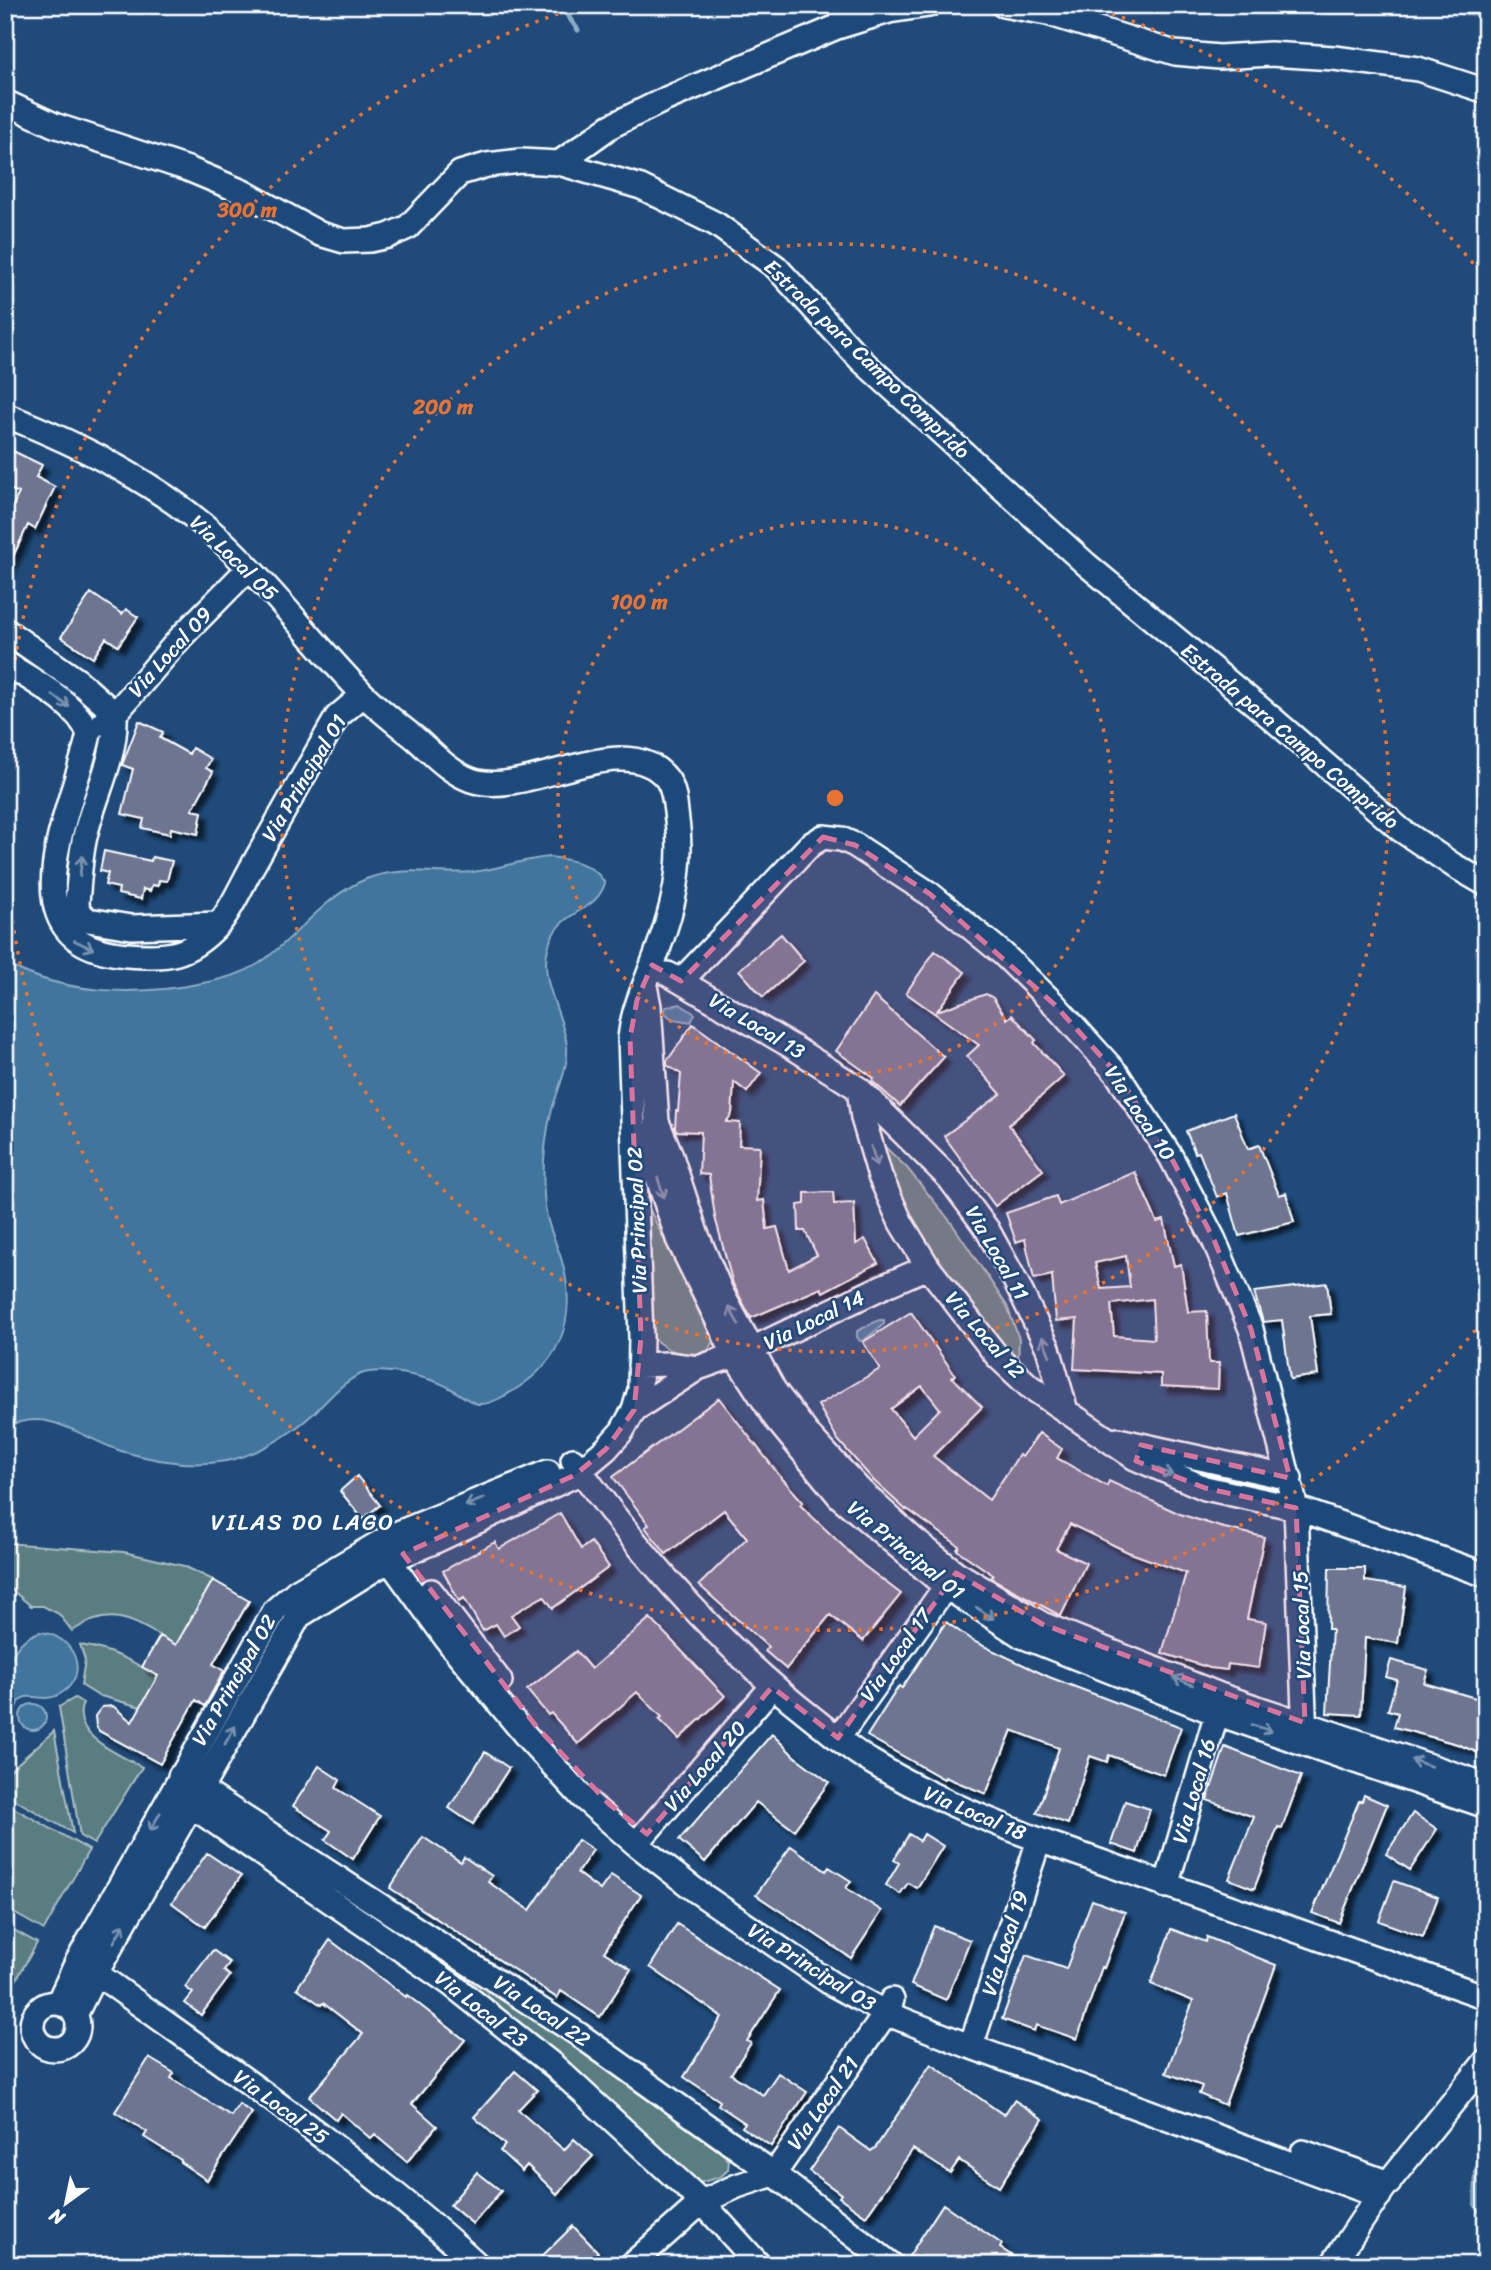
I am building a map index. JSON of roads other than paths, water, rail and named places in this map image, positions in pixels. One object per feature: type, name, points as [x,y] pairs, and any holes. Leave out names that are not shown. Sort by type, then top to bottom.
[{"type":"street","points":[[837,27],[853,5]]},
{"type":"street","points":[[559,163],[611,126],[666,99],[837,27],[889,11],[929,5]]},
{"type":"street","points":[[1003,5],[1047,13],[1175,53],[1219,57],[1270,54],[1334,58],[1418,69],[1486,91]]},
{"type":"street","name":"Estrada para Campo Comprido","points":[[5,102],[54,125],[188,169],[243,192],[320,234],[344,241],[370,240],[408,227],[460,173],[487,165],[521,161],[559,163],[641,187],[716,225],[776,267],[861,359],[1086,564],[1401,830],[1486,884]]},
{"type":"street","name":"Via Local 05","points":[[5,415],[85,450],[172,501],[222,541],[249,568],[363,695]]},
{"type":"street","name":"Via Local 09","points":[[89,734],[115,714],[182,636],[249,568]]},
{"type":"street","points":[[5,630],[78,681],[115,714],[113,753],[84,841],[78,911],[88,920],[131,927],[219,924]]},
{"type":"street","points":[[27,645],[7,668],[70,707],[85,723],[89,734],[62,821],[49,875],[50,908],[77,902]]},
{"type":"street","name":"Via Principal 01","points":[[50,908],[56,923],[82,947],[107,954],[161,957],[173,956],[188,949],[219,924],[337,717],[363,695],[452,770],[471,780],[490,784],[510,783],[584,764],[621,759],[642,761],[657,769],[668,780],[674,794],[680,839],[678,877],[671,914],[648,975],[657,1122],[696,1233],[744,1353],[807,1433],[950,1579],[1219,1704],[1305,1733],[1486,1785]]},
{"type":"street","name":"Via Local 10","points":[[681,981],[810,845],[823,837],[841,839],[855,845],[930,894],[1003,954],[1054,1003],[1117,1074],[1171,1157],[1214,1240],[1251,1329],[1297,1508]]},
{"type":"street","name":"Via Local 13","points":[[648,975],[681,981],[859,1089]]},
{"type":"street","name":"Via Principal 02","points":[[67,2009],[175,1784],[275,1609],[297,1591],[391,1548],[568,1479],[577,1465],[606,1449],[622,1431],[634,1410],[640,1390],[640,1365],[630,1038],[637,1000],[648,975]]},
{"type":"street","name":"Via Local 12","points":[[859,1089],[863,1118],[880,1175],[901,1223],[928,1267],[997,1356],[1029,1386],[1135,1458],[1205,1488],[1297,1508]]},
{"type":"street","name":"Via Local 11","points":[[859,1089],[949,1178],[988,1229],[1048,1348],[1066,1411]]},
{"type":"street","name":"Via Local 14","points":[[634,1410],[698,1368],[744,1353],[928,1267]]},
{"type":"street","name":"Via Local 14","points":[[640,1365],[698,1368]]},
{"type":"street","points":[[1104,1437],[1290,1478]]},
{"type":"street","name":"Via Local 18","points":[[577,1465],[641,1548],[704,1621],[772,1687],[868,1760],[970,1813],[1039,1840],[1486,1997]]},
{"type":"street","points":[[1297,1508],[1486,1575]]},
{"type":"street","name":"Via Local 15","points":[[1297,1508],[1305,1733]]},
{"type":"street","name":"Via Principal 02","points":[[87,1968],[195,1798],[299,1616],[391,1548]]},
{"type":"street","name":"Via Principal 03","points":[[391,1548],[451,1646],[527,1737],[582,1797],[889,2006],[972,2040],[1383,2189]]},
{"type":"street","name":"Via Local 17","points":[[838,1738],[950,1579]]},
{"type":"street","name":"Via Local 20","points":[[642,1839],[772,1687]]},
{"type":"street","name":"Via Local 16","points":[[1166,1886],[1219,1704]]},
{"type":"street","name":"Via Principal 01","points":[[1305,1733],[1486,1806]]},
{"type":"street","name":"Via Local 23","points":[[175,1784],[318,1880],[554,2066],[702,2202],[759,2265]]},
{"type":"street","name":"Via Local 19","points":[[972,2040],[1039,1840]]},
{"type":"street","name":"Via Local 22","points":[[318,1880],[578,2034],[774,2174],[892,2265]]},
{"type":"street","name":"Via Local 25","points":[[87,1968],[281,2106],[423,2214],[478,2265]]},
{"type":"street","name":"Via Local 21","points":[[774,2174],[889,2006]]},
{"type":"street","points":[[1332,2265],[1383,2189],[1486,2061]]},
{"type":"street","points":[[631,2265],[702,2202],[737,2186],[774,2174]]},
{"type":"water","points":[[550,857],[574,861],[588,867],[605,883],[593,901],[560,925],[553,935],[546,961],[549,985],[565,1034],[567,1055],[548,1128],[543,1182],[549,1223],[563,1265],[568,1306],[559,1342],[538,1372],[504,1396],[481,1404],[470,1401],[440,1383],[418,1376],[380,1371],[361,1374],[341,1386],[304,1422],[284,1436],[249,1454],[213,1463],[173,1462],[134,1455],[50,1422],[21,1422],[5,1428],[5,963],[53,982],[79,987],[131,991],[183,987],[234,975],[258,964],[336,896],[366,879],[406,871],[472,872]]},
{"type":"water","points":[[680,1004],[695,1014],[691,1022],[672,1019],[664,1012],[666,1007]]},
{"type":"water","points":[[884,1320],[884,1324],[860,1341],[857,1331]]},
{"type":"water","points":[[40,1632],[62,1640],[70,1648],[77,1667],[75,1677],[70,1686],[55,1697],[23,1698],[5,1731],[6,1687],[11,1659],[27,1638]]},
{"type":"water","points":[[33,1704],[42,1708],[46,1717],[42,1726],[33,1730],[24,1726],[20,1717],[24,1708]]},
{"type":"water","points":[[1486,2146],[1486,2221],[1474,2205],[1475,2170]]},
{"type":"waterway","points":[[560,5],[578,30]]},
{"type":"district","name":"VILAS DO LAGO","points":[[303,1522]]}]
